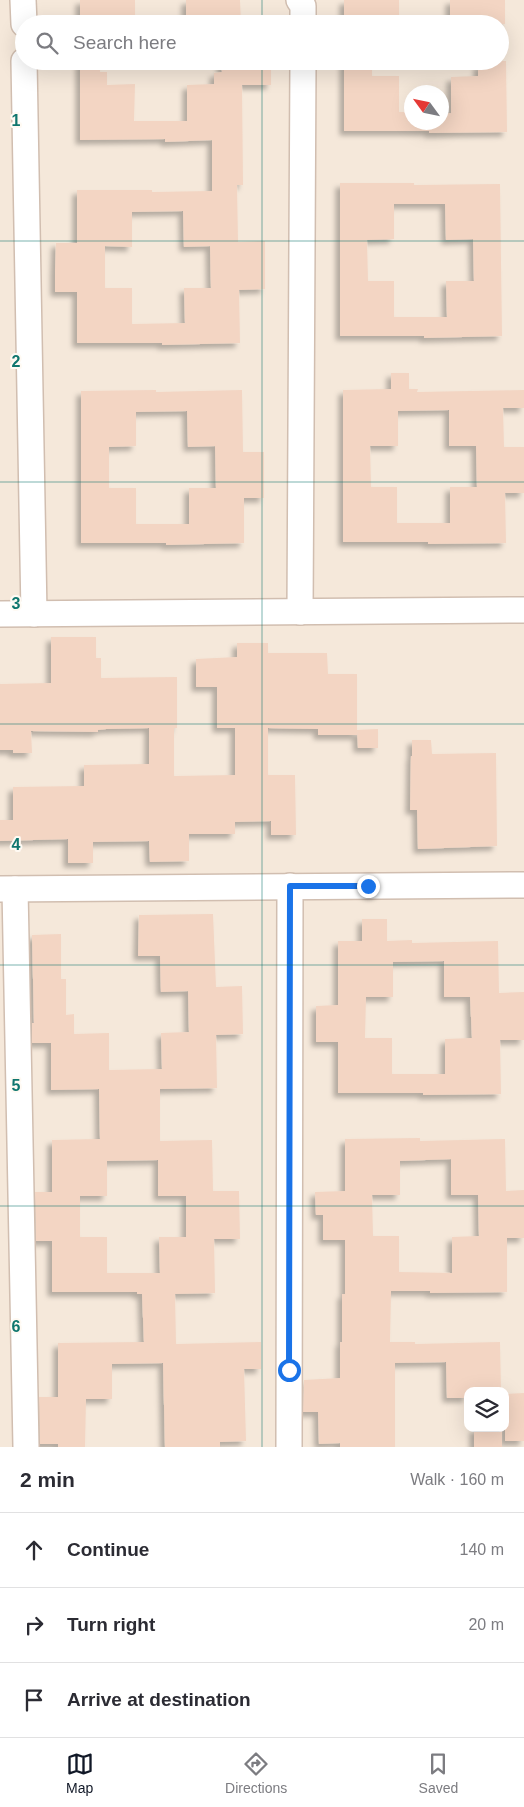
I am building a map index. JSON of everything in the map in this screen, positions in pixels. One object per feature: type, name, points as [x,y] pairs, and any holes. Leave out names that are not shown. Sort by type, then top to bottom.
[{"type":"street","points":[[23,0],[24,15]]},
{"type":"street","points":[[299,0],[303,6],[303,15]]},
{"type":"street","points":[[24,70],[34,614]]},
{"type":"street","points":[[300,612],[303,70]]},
{"type":"street","points":[[0,614],[524,610]]},
{"type":"street","points":[[26,1447],[8,889],[524,885]]},
{"type":"street","points":[[289,1447],[290,886]]},
{"type":"shaded area","points":[[0,0],[524,0],[524,1447],[0,1447]]},
{"type":"building","points":[[80,0],[135,0],[135,15],[80,15]]},
{"type":"building","points":[[186,0],[240,0],[241,15],[186,15]]},
{"type":"building","points":[[344,0],[399,0],[399,15],[344,15]]},
{"type":"building","points":[[450,0],[505,0],[505,15],[450,15]]},
{"type":"building","points":[[80,70],[107,72],[107,85],[135,84],[134,121],[187,121],[187,85],[214,84],[214,73],[222,72],[222,70],[271,70],[271,85],[242,85],[243,185],[237,185],[238,242],[265,241],[265,289],[239,290],[240,343],[162,345],[162,343],[77,343],[77,292],[55,292],[55,271],[56,243],[77,243],[77,190],[212,191],[212,140],[165,142],[165,139],[80,140]],"holes":[[[183,211],[184,247],[210,246],[211,288],[184,288],[185,323],[132,324],[132,288],[105,288],[105,246],[132,247],[132,212]]]},
{"type":"building","points":[[344,70],[372,70],[372,76],[399,76],[399,112],[404,112],[404,130],[449,130],[451,77],[478,76],[478,70],[506,70],[507,132],[429,133],[429,131],[344,131]]},
{"type":"building","points":[[340,183],[414,183],[414,185],[500,184],[502,336],[424,338],[424,336],[340,336]],"holes":[[[394,204],[445,204],[446,240],[473,239],[474,281],[446,281],[447,317],[394,317],[394,281],[368,281],[367,240],[394,239]]]},
{"type":"building","points":[[391,373],[409,373],[409,389],[418,389],[417,392],[524,390],[524,408],[503,408],[504,447],[524,447],[524,493],[505,493],[506,543],[343,542],[343,390],[391,389]],"holes":[[[449,410],[449,446],[476,446],[477,487],[450,487],[450,523],[397,523],[397,487],[371,487],[370,446],[398,446],[398,411]]]},
{"type":"building","points":[[242,390],[243,452],[264,452],[264,498],[244,498],[244,543],[166,545],[166,543],[81,543],[81,391]],"holes":[[[187,411],[188,447],[215,446],[216,488],[189,488],[189,524],[136,524],[136,488],[109,488],[109,447],[136,446],[136,412]]]},
{"type":"building","points":[[51,637],[96,637],[96,658],[101,658],[101,678],[177,677],[177,728],[174,728],[174,776],[235,775],[235,728],[217,728],[217,687],[196,687],[196,659],[237,657],[237,643],[268,643],[268,653],[327,653],[328,674],[357,674],[357,735],[318,735],[318,729],[268,728],[268,775],[295,775],[296,835],[271,835],[271,821],[235,822],[235,834],[189,834],[189,861],[150,862],[149,841],[93,842],[93,863],[68,863],[68,839],[0,841],[0,820],[13,820],[13,787],[84,786],[84,765],[149,764],[149,728],[106,729],[98,730],[98,732],[31,731],[32,753],[13,753],[13,750],[0,750],[0,684],[51,683]]},
{"type":"building","points":[[378,729],[378,748],[358,748],[357,730]]},
{"type":"building","points":[[412,740],[431,740],[432,754],[496,753],[497,846],[418,849],[417,810],[410,810]]},
{"type":"building","points":[[213,914],[216,987],[242,986],[243,1034],[216,1035],[217,1088],[160,1089],[160,1141],[212,1140],[213,1191],[239,1191],[240,1239],[214,1239],[215,1293],[175,1294],[176,1344],[261,1342],[261,1369],[244,1369],[246,1441],[220,1442],[220,1447],[165,1447],[163,1363],[112,1364],[112,1399],[86,1399],[85,1447],[58,1447],[58,1444],[40,1444],[39,1397],[58,1397],[58,1343],[144,1342],[142,1294],[137,1294],[137,1292],[52,1292],[52,1241],[36,1241],[35,1192],[52,1192],[52,1140],[100,1139],[99,1089],[51,1090],[51,1043],[32,1043],[32,1023],[34,1023],[32,935],[61,934],[61,979],[66,979],[66,1015],[74,1014],[74,1034],[109,1033],[109,1070],[162,1069],[161,1033],[189,1032],[188,991],[161,992],[160,956],[138,956],[139,915]],"holes":[[[158,1160],[158,1196],[186,1196],[186,1237],[159,1237],[160,1273],[107,1273],[107,1237],[80,1237],[80,1196],[107,1196],[107,1161]]]},
{"type":"building","points":[[362,919],[387,919],[387,941],[412,940],[412,943],[498,941],[499,993],[524,992],[524,1040],[500,1040],[501,1094],[338,1093],[338,1042],[316,1042],[316,1006],[338,1005],[338,941],[362,941]],"holes":[[[444,961],[444,997],[470,997],[472,1038],[445,1039],[445,1074],[392,1074],[392,1038],[365,1038],[366,997],[393,997],[393,962]]]},
{"type":"building","points":[[420,1138],[420,1141],[505,1139],[506,1191],[524,1190],[524,1238],[507,1238],[507,1292],[430,1293],[430,1291],[391,1291],[390,1342],[415,1342],[415,1344],[500,1342],[501,1387],[464,1387],[464,1398],[447,1398],[446,1362],[395,1363],[395,1447],[340,1447],[340,1443],[319,1444],[318,1412],[303,1412],[304,1380],[340,1378],[342,1294],[345,1294],[345,1240],[323,1240],[323,1215],[316,1215],[315,1192],[345,1191],[345,1139]],"holes":[[[451,1159],[451,1195],[478,1195],[479,1236],[452,1237],[452,1273],[399,1272],[399,1236],[373,1236],[372,1195],[400,1195],[400,1161]]]},
{"type":"building","points":[[524,1393],[524,1441],[505,1441],[505,1432],[509,1432],[509,1394]]},
{"type":"building","points":[[474,1432],[502,1432],[502,1447],[474,1447]]},
{"type":"route","points":[[289,1370],[290,886],[368,886]]}]
